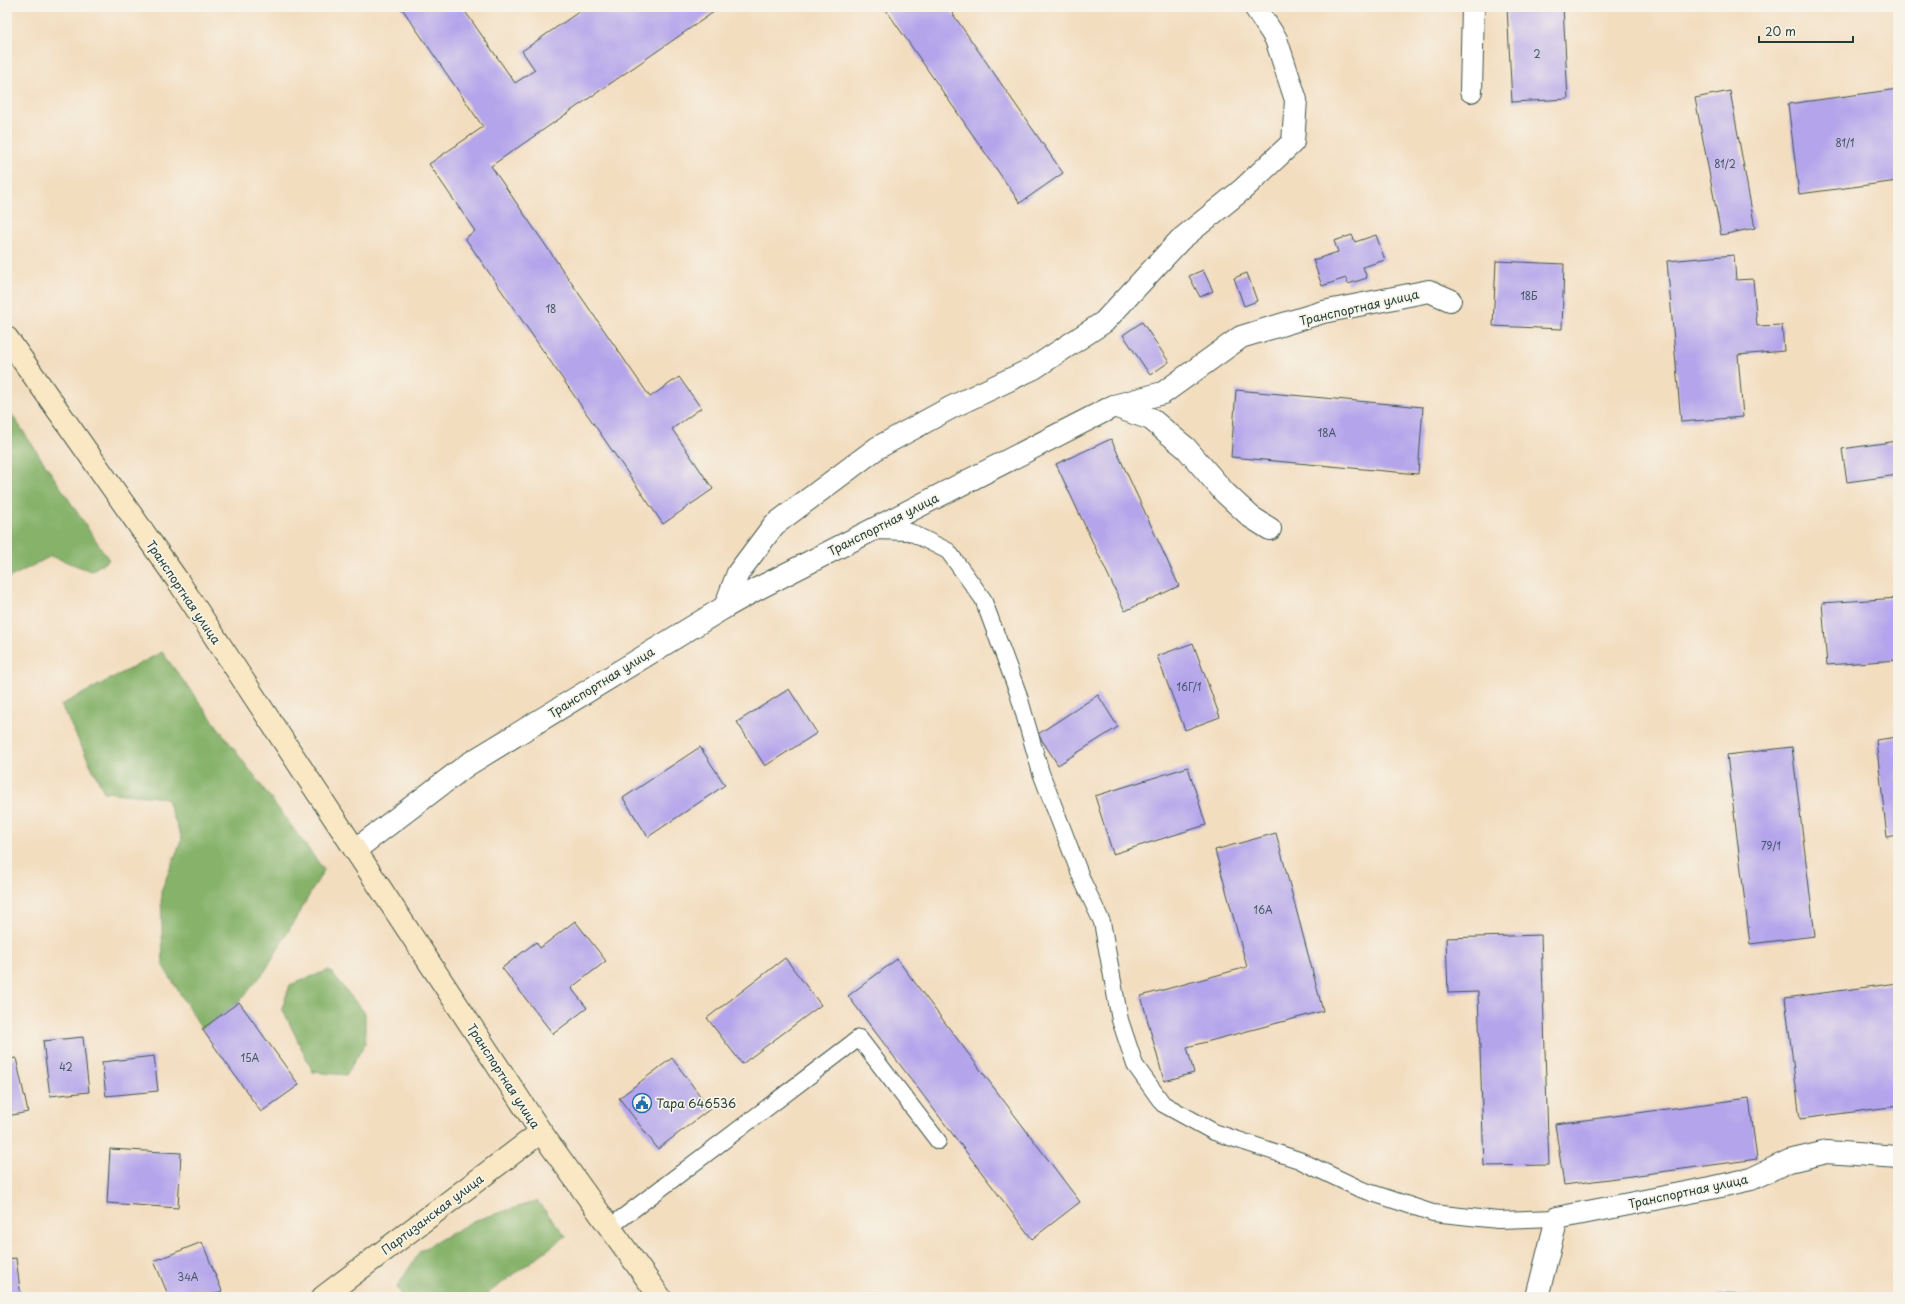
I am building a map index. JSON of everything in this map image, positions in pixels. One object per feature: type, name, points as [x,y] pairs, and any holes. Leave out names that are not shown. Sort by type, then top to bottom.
[{"type":"main road","name":"Транспортная улица","points":[[7,338],[178,581],[541,1132],[660,1297]]},
{"type":"main road","name":"Партизанская улица","points":[[323,1297],[541,1132]]},
{"type":"street","points":[[726,607],[738,573],[774,525],[877,448],[952,407],[1034,368],[1104,322],[1180,240],[1243,189],[1293,142],[1296,100],[1276,39],[1255,7]]},
{"type":"street","points":[[1471,92],[1473,7]]},
{"type":"street","name":"Транспортная улица","points":[[355,850],[467,765],[757,589],[1114,406],[1164,393],[1241,337],[1323,312],[1429,291],[1450,300]]},
{"type":"street","points":[[1114,406],[1151,419],[1186,448],[1240,508],[1270,529]]},
{"type":"street","name":"Транспортная улица","points":[[1557,1218],[1751,1179],[1789,1162],[1827,1152],[1898,1157]]},
{"type":"street","points":[[1537,1297],[1557,1218]]},
{"type":"lane","points":[[868,531],[910,532],[948,551],[983,599],[1018,693],[1041,773],[1083,882],[1102,922],[1120,1020],[1135,1065],[1163,1104],[1214,1132],[1299,1160],[1360,1189],[1433,1213],[1498,1220],[1557,1218]]},
{"type":"lane","points":[[610,1227],[859,1038],[938,1141]]},
{"type":"green space","points":[[7,407],[109,560],[91,571],[51,556],[7,579]]},
{"type":"green space","points":[[162,652],[324,870],[265,971],[239,1002],[202,1029],[163,966],[161,891],[182,839],[166,798],[104,792],[61,705]]},
{"type":"green space","points":[[329,970],[365,1013],[365,1044],[346,1075],[313,1072],[282,1008],[290,985]]},
{"type":"green space","points":[[537,1201],[566,1236],[483,1297],[403,1297],[397,1287],[420,1251],[473,1221]]},
{"type":"building","points":[[401,7],[462,7],[515,83],[535,70],[522,51],[586,7],[721,7],[491,166],[650,397],[679,377],[701,408],[672,429],[713,489],[663,524],[465,238],[475,231],[429,164],[483,127]]},
{"type":"building","points":[[884,7],[948,7],[1063,173],[1020,203]]},
{"type":"building","points":[[1507,7],[1563,7],[1568,99],[1512,102]]},
{"type":"building","points":[[1898,89],[1898,181],[1799,194],[1788,104]]},
{"type":"building","points":[[1730,91],[1755,228],[1721,235],[1695,98]]},
{"type":"building","points":[[1352,235],[1355,242],[1376,235],[1385,260],[1363,267],[1367,278],[1348,284],[1346,278],[1322,286],[1313,260],[1338,252],[1334,241]]},
{"type":"building","points":[[1734,255],[1736,280],[1753,279],[1757,326],[1782,325],[1784,351],[1738,355],[1743,417],[1681,422],[1667,261]]},
{"type":"building","points":[[1496,261],[1564,264],[1562,329],[1493,326]]},
{"type":"building","points":[[1203,270],[1213,291],[1200,297],[1189,276]]},
{"type":"building","points":[[1247,273],[1257,301],[1244,306],[1234,278]]},
{"type":"building","points":[[1142,322],[1169,362],[1150,375],[1123,335]]},
{"type":"building","points":[[1236,390],[1423,407],[1418,474],[1231,457]]},
{"type":"building","points":[[1111,439],[1179,586],[1125,611],[1056,464]]},
{"type":"building","points":[[1898,441],[1898,475],[1847,482],[1842,449]]},
{"type":"building","points":[[1898,598],[1898,660],[1827,665],[1822,603]]},
{"type":"building","points":[[1193,643],[1220,717],[1185,730],[1157,656]]},
{"type":"building","points":[[789,689],[817,733],[765,766],[737,722]]},
{"type":"building","points":[[1098,695],[1118,727],[1058,765],[1038,734]]},
{"type":"building","points":[[1898,737],[1898,835],[1887,837],[1876,740]]},
{"type":"building","points":[[700,747],[725,785],[648,837],[623,798]]},
{"type":"building","points":[[1792,747],[1815,936],[1750,944],[1727,755]]},
{"type":"building","points":[[1188,767],[1206,825],[1113,854],[1095,796]]},
{"type":"building","points":[[1276,833],[1323,1011],[1187,1047],[1194,1073],[1164,1081],[1141,996],[1247,967],[1215,850]]},
{"type":"building","points":[[575,921],[606,961],[571,988],[587,1008],[553,1034],[502,968],[536,942],[540,948]]},
{"type":"building","points":[[1541,935],[1549,1165],[1484,1166],[1478,992],[1448,993],[1446,938]]},
{"type":"building","points":[[785,958],[821,1005],[742,1064],[707,1018]]},
{"type":"building","points":[[897,959],[1080,1202],[1032,1239],[848,996]]},
{"type":"building","points":[[1898,983],[1898,1106],[1800,1119],[1785,998]]},
{"type":"building","points":[[239,1002],[299,1085],[261,1112],[202,1029]]},
{"type":"building","points":[[83,1037],[89,1092],[50,1096],[43,1041]]},
{"type":"building","points":[[154,1056],[158,1091],[106,1096],[102,1062]]},
{"type":"building","points":[[16,1058],[28,1112],[7,1116],[7,1060]]},
{"type":"building","points":[[672,1058],[710,1109],[658,1149],[619,1098]]},
{"type":"building","points":[[1749,1098],[1757,1159],[1564,1185],[1555,1124]]},
{"type":"building","points":[[110,1149],[181,1153],[178,1208],[107,1203]]},
{"type":"building","points":[[202,1242],[222,1291],[207,1297],[169,1297],[154,1261]]},
{"type":"building","points":[[16,1258],[21,1297],[7,1297],[7,1259]]},
{"type":"building","points":[[1717,1294],[1754,1296],[1754,1297],[1717,1297]]},
{"type":"place","name":"Тара 646536","points":[[642,1103]]}]
